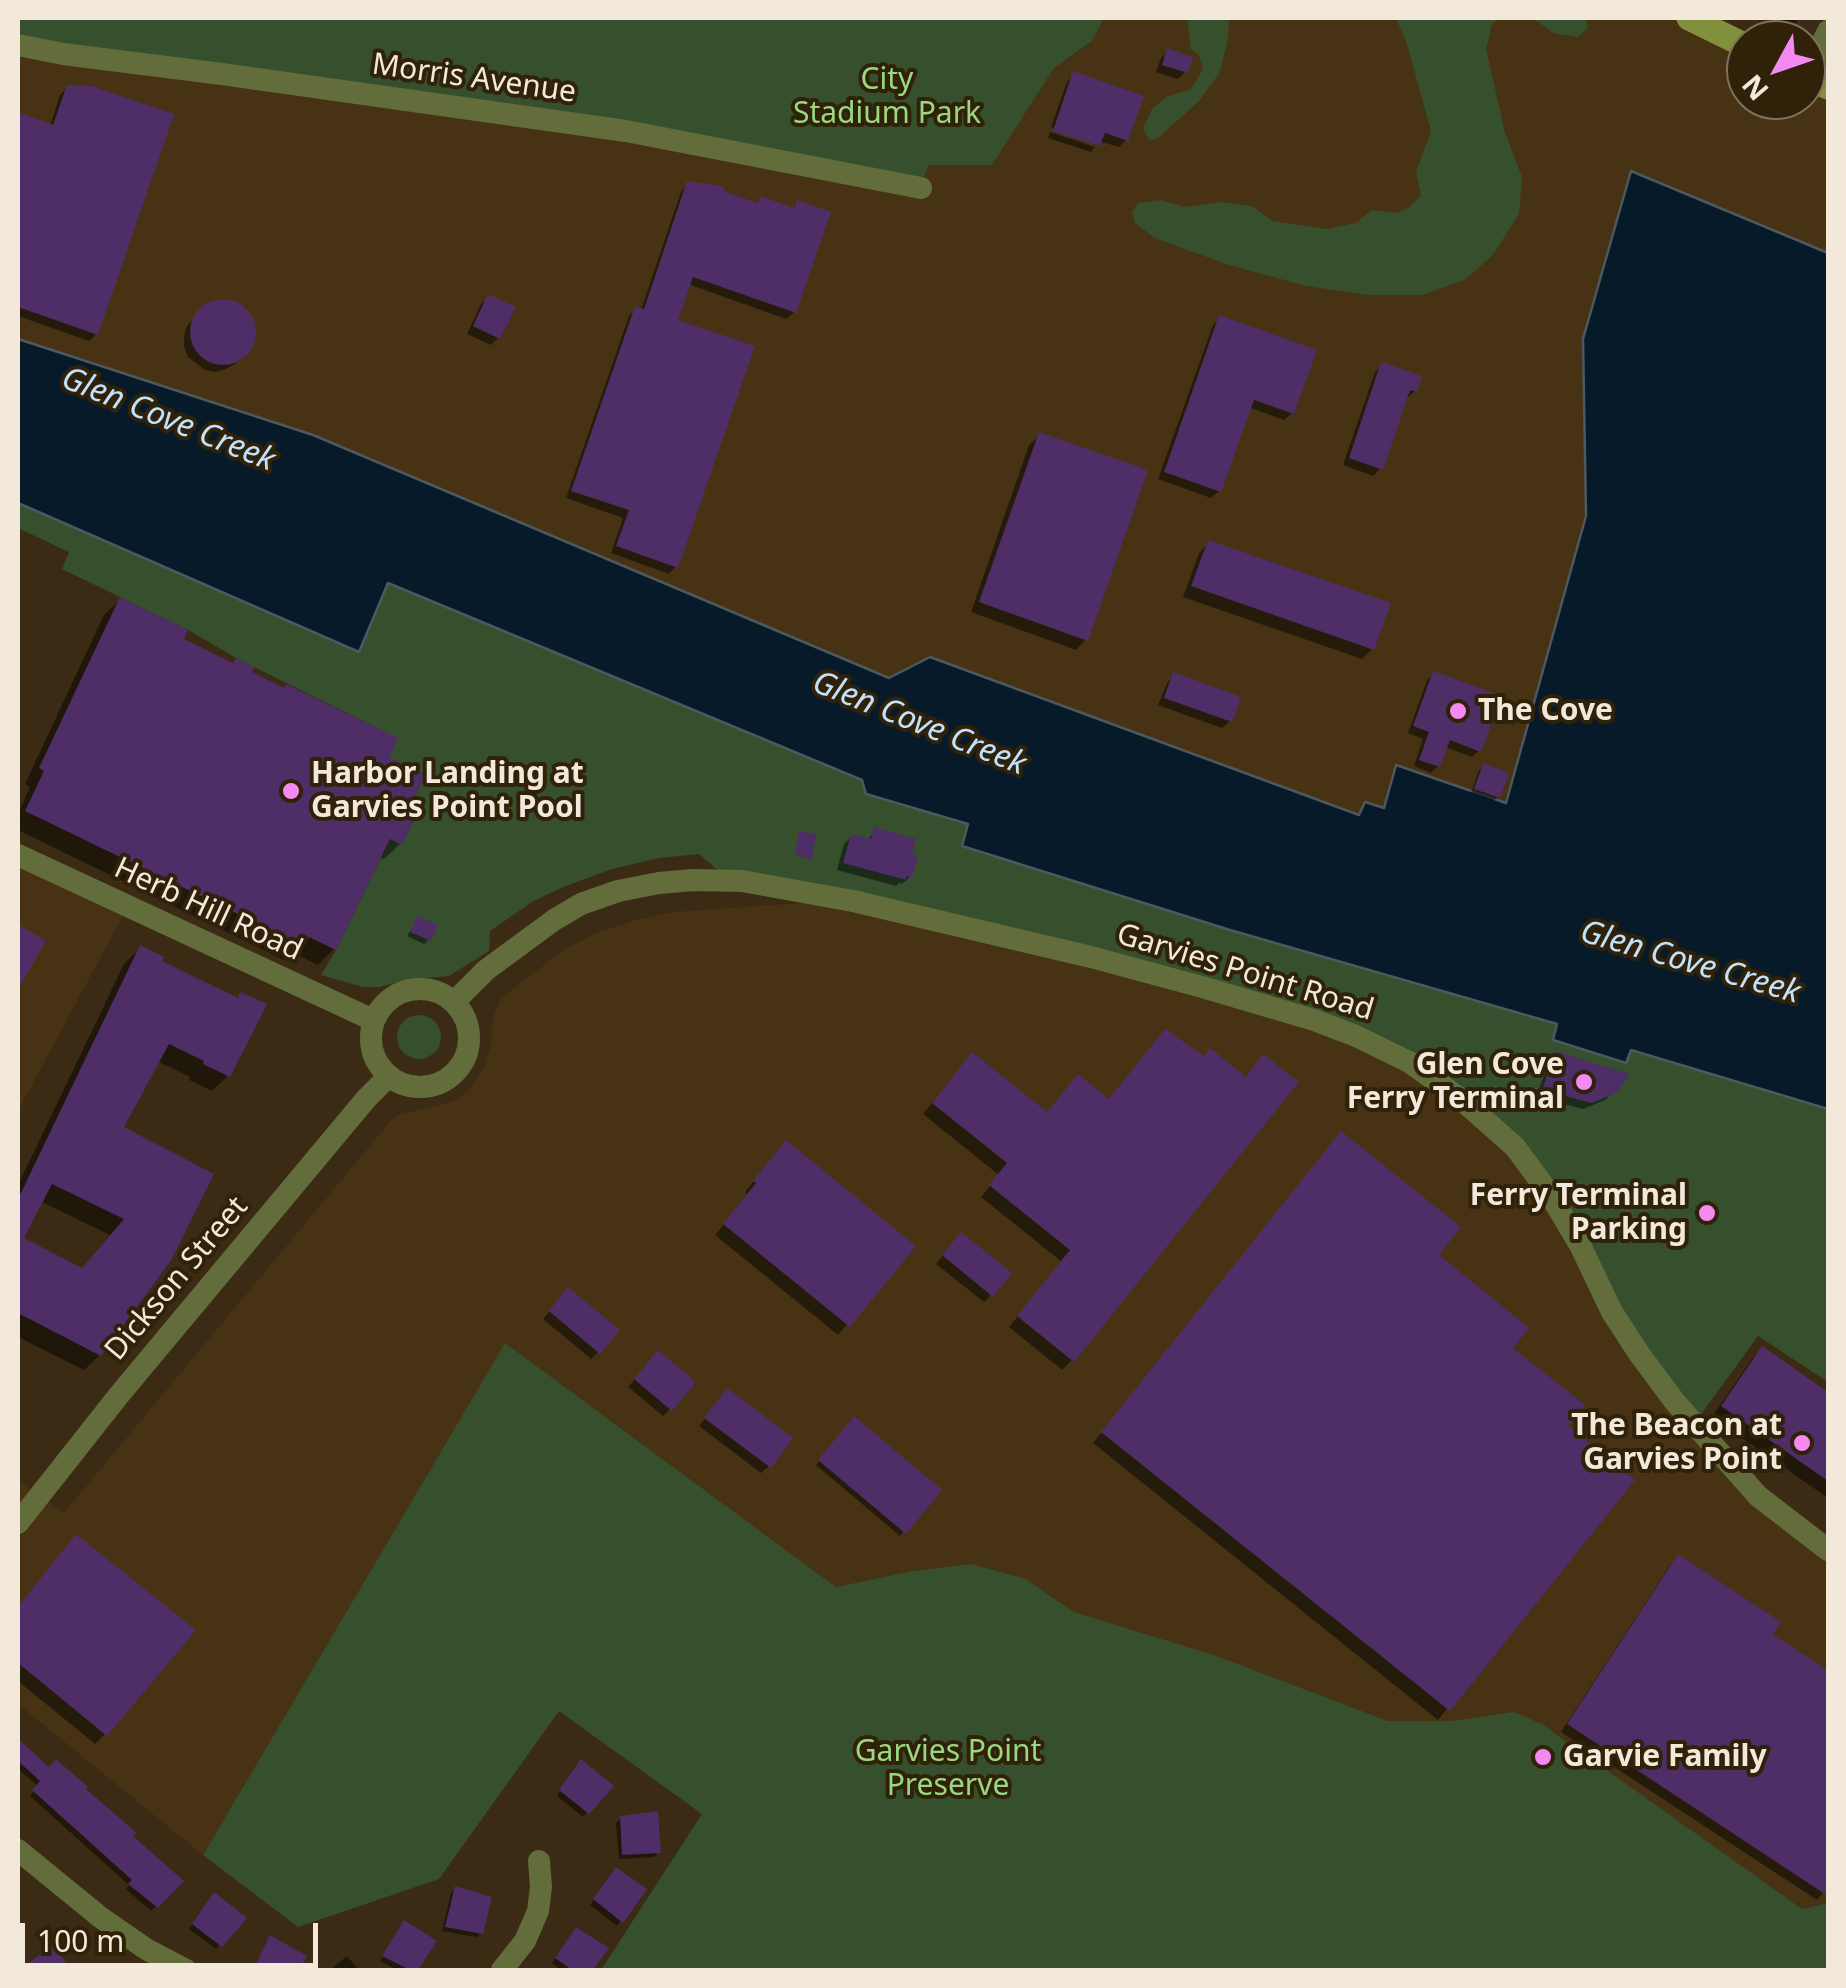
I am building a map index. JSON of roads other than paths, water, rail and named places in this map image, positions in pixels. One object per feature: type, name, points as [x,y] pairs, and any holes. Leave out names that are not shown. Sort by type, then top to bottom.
[{"type":"main road","points":[[1689,18],[1726,36]]},
{"type":"street","name":"Morris Avenue","points":[[18,45],[626,130],[920,188]]},
{"type":"street","name":"Herb Hill Road","points":[[18,855],[373,1020]]},
{"type":"street","name":"Garvies Point Road","points":[[454,1002],[486,970],[581,904],[659,882],[742,881],[853,902],[1090,957],[1202,986],[1356,1036],[1410,1062],[1462,1100],[1515,1148],[1549,1193],[1612,1312],[1675,1402],[1758,1496],[1828,1550]]},
{"type":"street","points":[[412,989],[441,993],[454,1002],[464,1015],[469,1049],[451,1077],[436,1086],[420,1088],[388,1077],[372,1052],[370,1036],[382,1005],[396,994],[412,989]]},
{"type":"street","name":"Dickson Street","points":[[18,1523],[119,1395],[388,1077]]},
{"type":"street","points":[[18,1850],[100,1917],[146,1949],[186,1970]]},
{"type":"street","points":[[502,1970],[525,1941],[538,1911],[542,1887],[539,1862]]},
{"type":"water","name":"Glen Cove Creek","points":[[1631,171],[1828,253],[1828,1109],[1631,1050],[1626,1063],[1553,1040],[1557,1024],[1230,930],[962,846],[968,824],[866,794],[862,780],[388,583],[359,652],[18,503],[18,339],[313,435],[889,678],[930,657],[1359,815],[1365,802],[1384,808],[1396,765],[1506,803],[1586,516],[1583,339]]},
{"type":"place","name":"The Cove","points":[[1458,711]]},
{"type":"place","name":"Harbor Landing at Garvies Point Pool","points":[[291,791]]},
{"type":"place","name":"Glen Cove Ferry Terminal","points":[[1584,1082]]},
{"type":"place","name":"Ferry Terminal Parking","points":[[1707,1213]]},
{"type":"place","name":"The Beacon at Garvies Point","points":[[1802,1443]]},
{"type":"place","name":"Garvie Family","points":[[1543,1757]]},
{"type":"park label","name":"City Stadium Park","points":[[887,97]]},
{"type":"park label","name":"Garvies Point Preserve","points":[[948,1769]]}]
